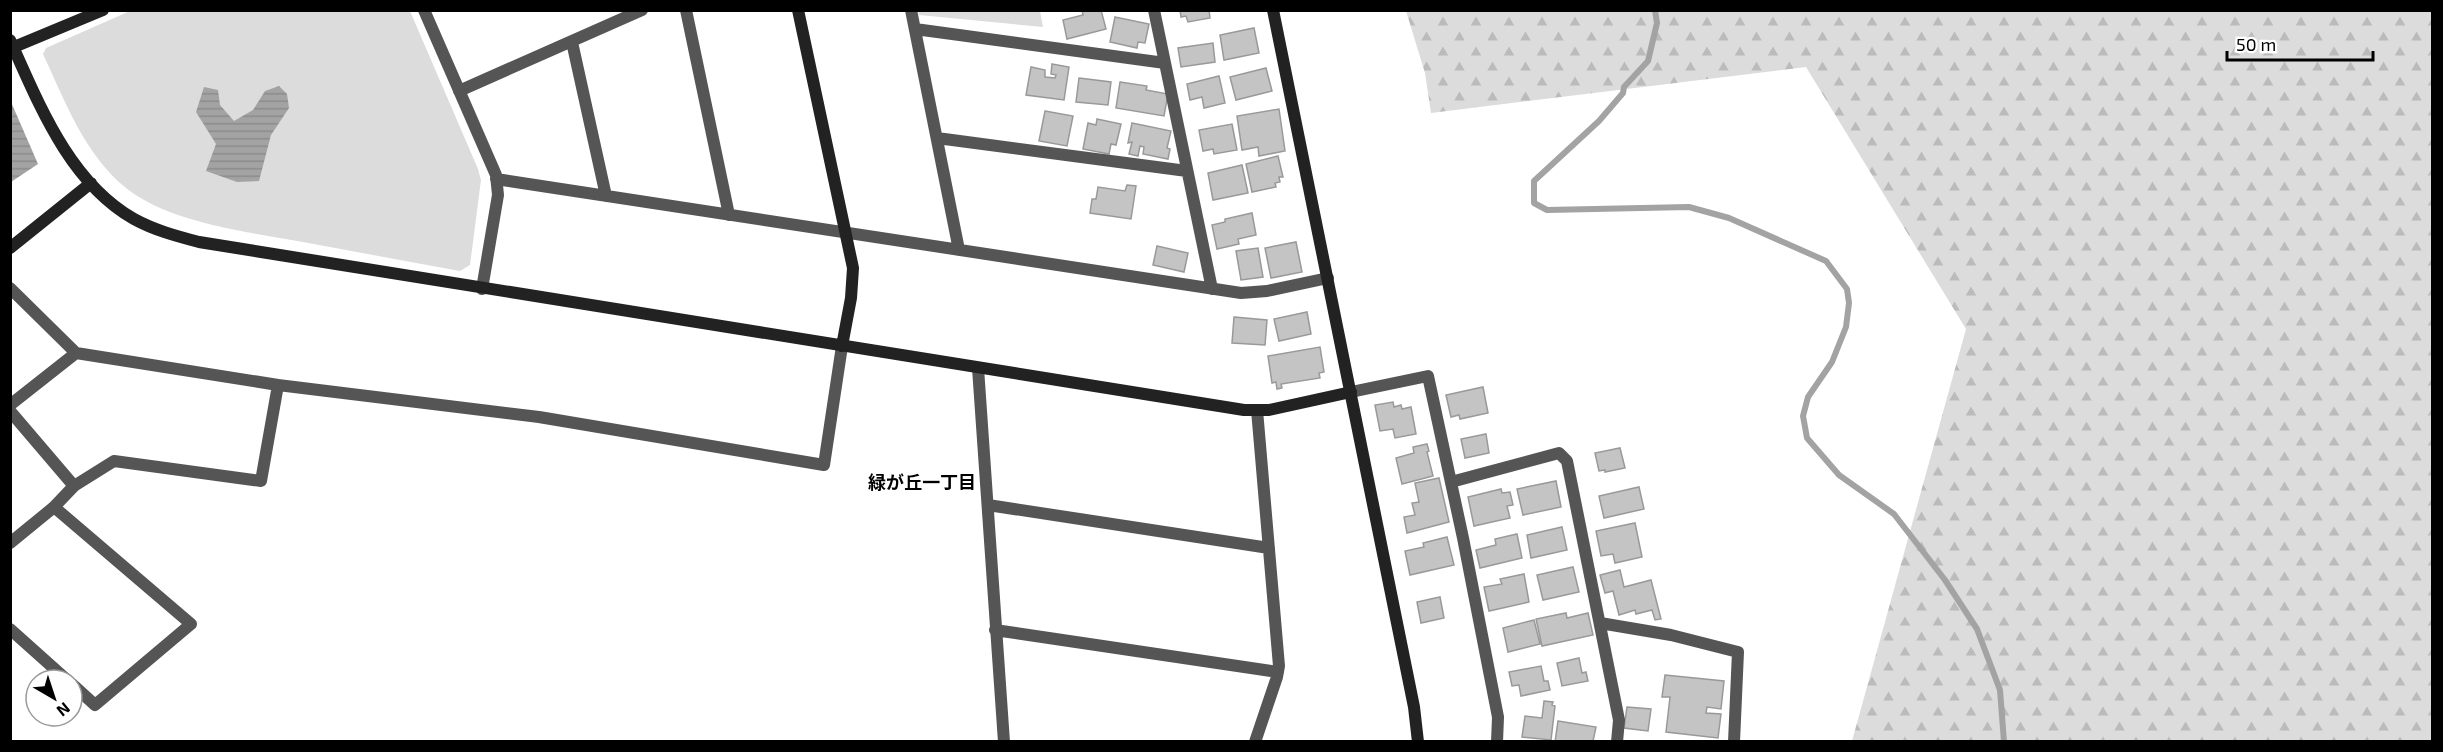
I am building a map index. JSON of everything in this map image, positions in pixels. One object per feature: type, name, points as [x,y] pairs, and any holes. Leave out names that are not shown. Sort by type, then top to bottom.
[{"type":"street","points":[[103,10],[12,43],[60,142],[91,183],[109,201],[134,219],[163,232],[189,240],[978,368],[1257,410],[1279,408],[1428,376],[1498,717],[1497,741]]},
{"type":"street","points":[[424,10],[496,179],[498,195],[482,289]]},
{"type":"street","points":[[459,91],[642,10]]},
{"type":"street","points":[[686,10],[729,215]]},
{"type":"street","points":[[10,288],[76,353],[278,385],[539,417],[824,465],[851,298],[853,268],[798,10]]},
{"type":"street","points":[[911,10],[959,250]]},
{"type":"street","points":[[1154,10],[1212,289]]},
{"type":"street","points":[[1273,10],[1414,707],[1418,741]]},
{"type":"street","points":[[915,29],[1165,63]]},
{"type":"street","points":[[572,42],[606,196]]},
{"type":"street","points":[[937,138],[1187,171]]},
{"type":"street","points":[[496,179],[1212,289],[1254,293],[1328,278]]},
{"type":"street","points":[[10,248],[91,183]]},
{"type":"street","points":[[10,405],[76,353]]},
{"type":"street","points":[[978,368],[1004,741]]},
{"type":"street","points":[[10,543],[54,507],[74,486],[114,461],[261,481],[278,385]]},
{"type":"street","points":[[1255,741],[1278,672],[1257,410]]},
{"type":"street","points":[[10,411],[74,486]]},
{"type":"street","points":[[1451,482],[1559,453],[1568,461],[1619,720],[1617,741]]},
{"type":"street","points":[[988,506],[1269,548]]},
{"type":"street","points":[[54,507],[191,624],[95,705],[84,695]]},
{"type":"street","points":[[1600,622],[1671,635],[1738,652],[1734,741]]},
{"type":"street","points":[[10,629],[54,668]]},
{"type":"street","points":[[995,630],[1278,672]]},
{"type":"green space","points":[[130,11],[410,11],[481,180],[470,265],[460,271],[210,224],[164,210],[126,188],[98,159],[87,143],[43,54],[46,48]]},
{"type":"green space","points":[[918,11],[1040,11],[1043,27],[919,15]]},
{"type":"green space","points":[[1406,11],[2432,11],[2432,741],[1852,741],[1966,329],[1806,67],[1431,113],[1425,73]]},
{"type":"shaded area","points":[[279,86],[287,94],[289,108],[271,135],[259,181],[237,182],[206,171],[216,144],[196,112],[204,87],[218,90],[220,105],[234,121],[253,110],[265,91]]},
{"type":"shaded area","points":[[11,102],[38,164],[10,182]]},
{"type":"building","points":[[1082,10],[1101,10],[1106,29],[1067,39],[1063,20],[1083,15]]},
{"type":"building","points":[[1180,10],[1209,10],[1210,18],[1188,22],[1186,16],[1181,17]]},
{"type":"building","points":[[1115,17],[1149,24],[1145,43],[1138,42],[1137,48],[1110,42]]},
{"type":"building","points":[[1254,28],[1259,53],[1224,60],[1220,35]]},
{"type":"building","points":[[1213,43],[1215,62],[1181,67],[1178,48]]},
{"type":"building","points":[[1052,64],[1069,67],[1064,100],[1026,95],[1031,67],[1045,70],[1045,77],[1055,78],[1056,75],[1051,74]]},
{"type":"building","points":[[1266,68],[1272,91],[1236,100],[1230,77]]},
{"type":"building","points":[[1219,76],[1225,103],[1204,108],[1202,97],[1190,100],[1187,84]]},
{"type":"building","points":[[1079,78],[1111,82],[1108,105],[1076,102]]},
{"type":"building","points":[[1120,82],[1147,86],[1146,90],[1168,94],[1164,116],[1116,108]]},
{"type":"building","points":[[1279,109],[1285,151],[1259,156],[1258,147],[1242,150],[1237,116]]},
{"type":"building","points":[[1045,111],[1073,116],[1067,146],[1039,141]]},
{"type":"building","points":[[1097,119],[1121,124],[1116,145],[1111,144],[1109,154],[1083,149],[1088,123],[1096,125]]},
{"type":"building","points":[[1132,123],[1171,131],[1167,148],[1170,149],[1168,159],[1143,154],[1144,147],[1140,146],[1138,156],[1129,154],[1132,142],[1128,143]]},
{"type":"building","points":[[1232,124],[1237,150],[1214,154],[1213,149],[1203,151],[1199,130]]},
{"type":"building","points":[[1278,156],[1283,177],[1279,177],[1280,182],[1275,183],[1276,187],[1252,192],[1246,164]]},
{"type":"building","points":[[1242,165],[1248,193],[1213,200],[1208,173]]},
{"type":"building","points":[[1127,185],[1136,186],[1131,219],[1090,213],[1092,199],[1096,199],[1098,187],[1125,191]]},
{"type":"building","points":[[1252,213],[1256,235],[1238,239],[1239,244],[1217,249],[1212,225],[1225,222],[1225,219]]},
{"type":"building","points":[[1296,242],[1302,272],[1271,278],[1265,248]]},
{"type":"building","points":[[1157,246],[1188,253],[1184,272],[1153,265]]},
{"type":"building","points":[[1258,248],[1263,277],[1241,280],[1236,251]]},
{"type":"building","points":[[1307,312],[1311,334],[1279,341],[1274,319]]},
{"type":"building","points":[[1234,317],[1267,320],[1265,345],[1232,343]]},
{"type":"building","points":[[1320,347],[1324,372],[1319,373],[1320,378],[1281,384],[1282,388],[1277,389],[1276,382],[1272,383],[1268,356]]},
{"type":"building","points":[[1483,387],[1488,413],[1460,419],[1459,415],[1451,417],[1446,395]]},
{"type":"building","points":[[1393,402],[1394,407],[1401,405],[1402,409],[1411,407],[1416,434],[1395,438],[1393,429],[1380,431],[1375,405]]},
{"type":"building","points":[[1486,434],[1489,453],[1465,458],[1461,439]]},
{"type":"building","points":[[1427,444],[1433,476],[1402,484],[1396,458],[1414,453],[1413,447]]},
{"type":"building","points":[[1620,448],[1625,468],[1599,471],[1595,453]]},
{"type":"building","points":[[1439,478],[1449,522],[1407,533],[1404,517],[1415,515],[1412,503],[1419,502],[1415,483]]},
{"type":"building","points":[[1556,481],[1561,507],[1523,515],[1517,489]]},
{"type":"building","points":[[1639,487],[1644,509],[1604,518],[1599,496]]},
{"type":"building","points":[[1501,489],[1502,493],[1510,492],[1513,505],[1507,506],[1510,518],[1474,526],[1468,497]]},
{"type":"building","points":[[1635,523],[1642,557],[1615,563],[1613,554],[1601,556],[1596,531]]},
{"type":"building","points":[[1562,527],[1567,550],[1531,558],[1527,535]]},
{"type":"building","points":[[1517,534],[1522,558],[1480,568],[1476,550],[1496,545],[1495,539]]},
{"type":"building","points":[[1447,537],[1454,565],[1410,575],[1405,551],[1424,547],[1423,543]]},
{"type":"building","points":[[1573,567],[1579,592],[1543,600],[1537,575]]},
{"type":"building","points":[[1620,570],[1624,587],[1651,580],[1661,619],[1655,620],[1652,610],[1636,614],[1635,610],[1619,615],[1613,591],[1605,593],[1600,575]]},
{"type":"building","points":[[1524,574],[1529,602],[1489,611],[1484,587],[1502,584],[1500,579]]},
{"type":"building","points":[[1440,597],[1444,618],[1421,623],[1417,602]]},
{"type":"building","points":[[1566,613],[1567,618],[1588,613],[1593,635],[1542,646],[1536,619]]},
{"type":"building","points":[[1534,620],[1540,644],[1508,652],[1503,628]]},
{"type":"building","points":[[1579,658],[1582,673],[1586,672],[1588,681],[1562,686],[1557,663]]},
{"type":"building","points":[[1541,666],[1544,681],[1548,681],[1550,690],[1521,696],[1519,685],[1512,686],[1509,672]]},
{"type":"building","points":[[1665,675],[1724,681],[1721,709],[1707,707],[1706,713],[1721,714],[1718,738],[1666,732],[1670,697],[1662,697]]},
{"type":"building","points":[[1544,701],[1553,702],[1552,705],[1555,706],[1551,740],[1522,737],[1525,716],[1542,718]]},
{"type":"building","points":[[1627,707],[1651,709],[1648,731],[1624,728]]},
{"type":"building","points":[[1558,721],[1596,727],[1593,741],[1597,742],[1555,742]]},
{"type":"waterway","points":[[1655,10],[1657,23],[1648,61],[1624,87],[1623,93],[1599,121],[1534,181],[1534,203],[1547,210],[1689,207],[1729,218],[1826,261],[1847,289],[1849,303],[1846,327],[1832,362],[1808,397],[1803,416],[1807,438],[1839,475],[1894,514],[1945,580],[1977,629],[2000,690],[2004,742]]},
{"type":"district","name":"緑が丘一丁目","points":[[922,482]]}]
